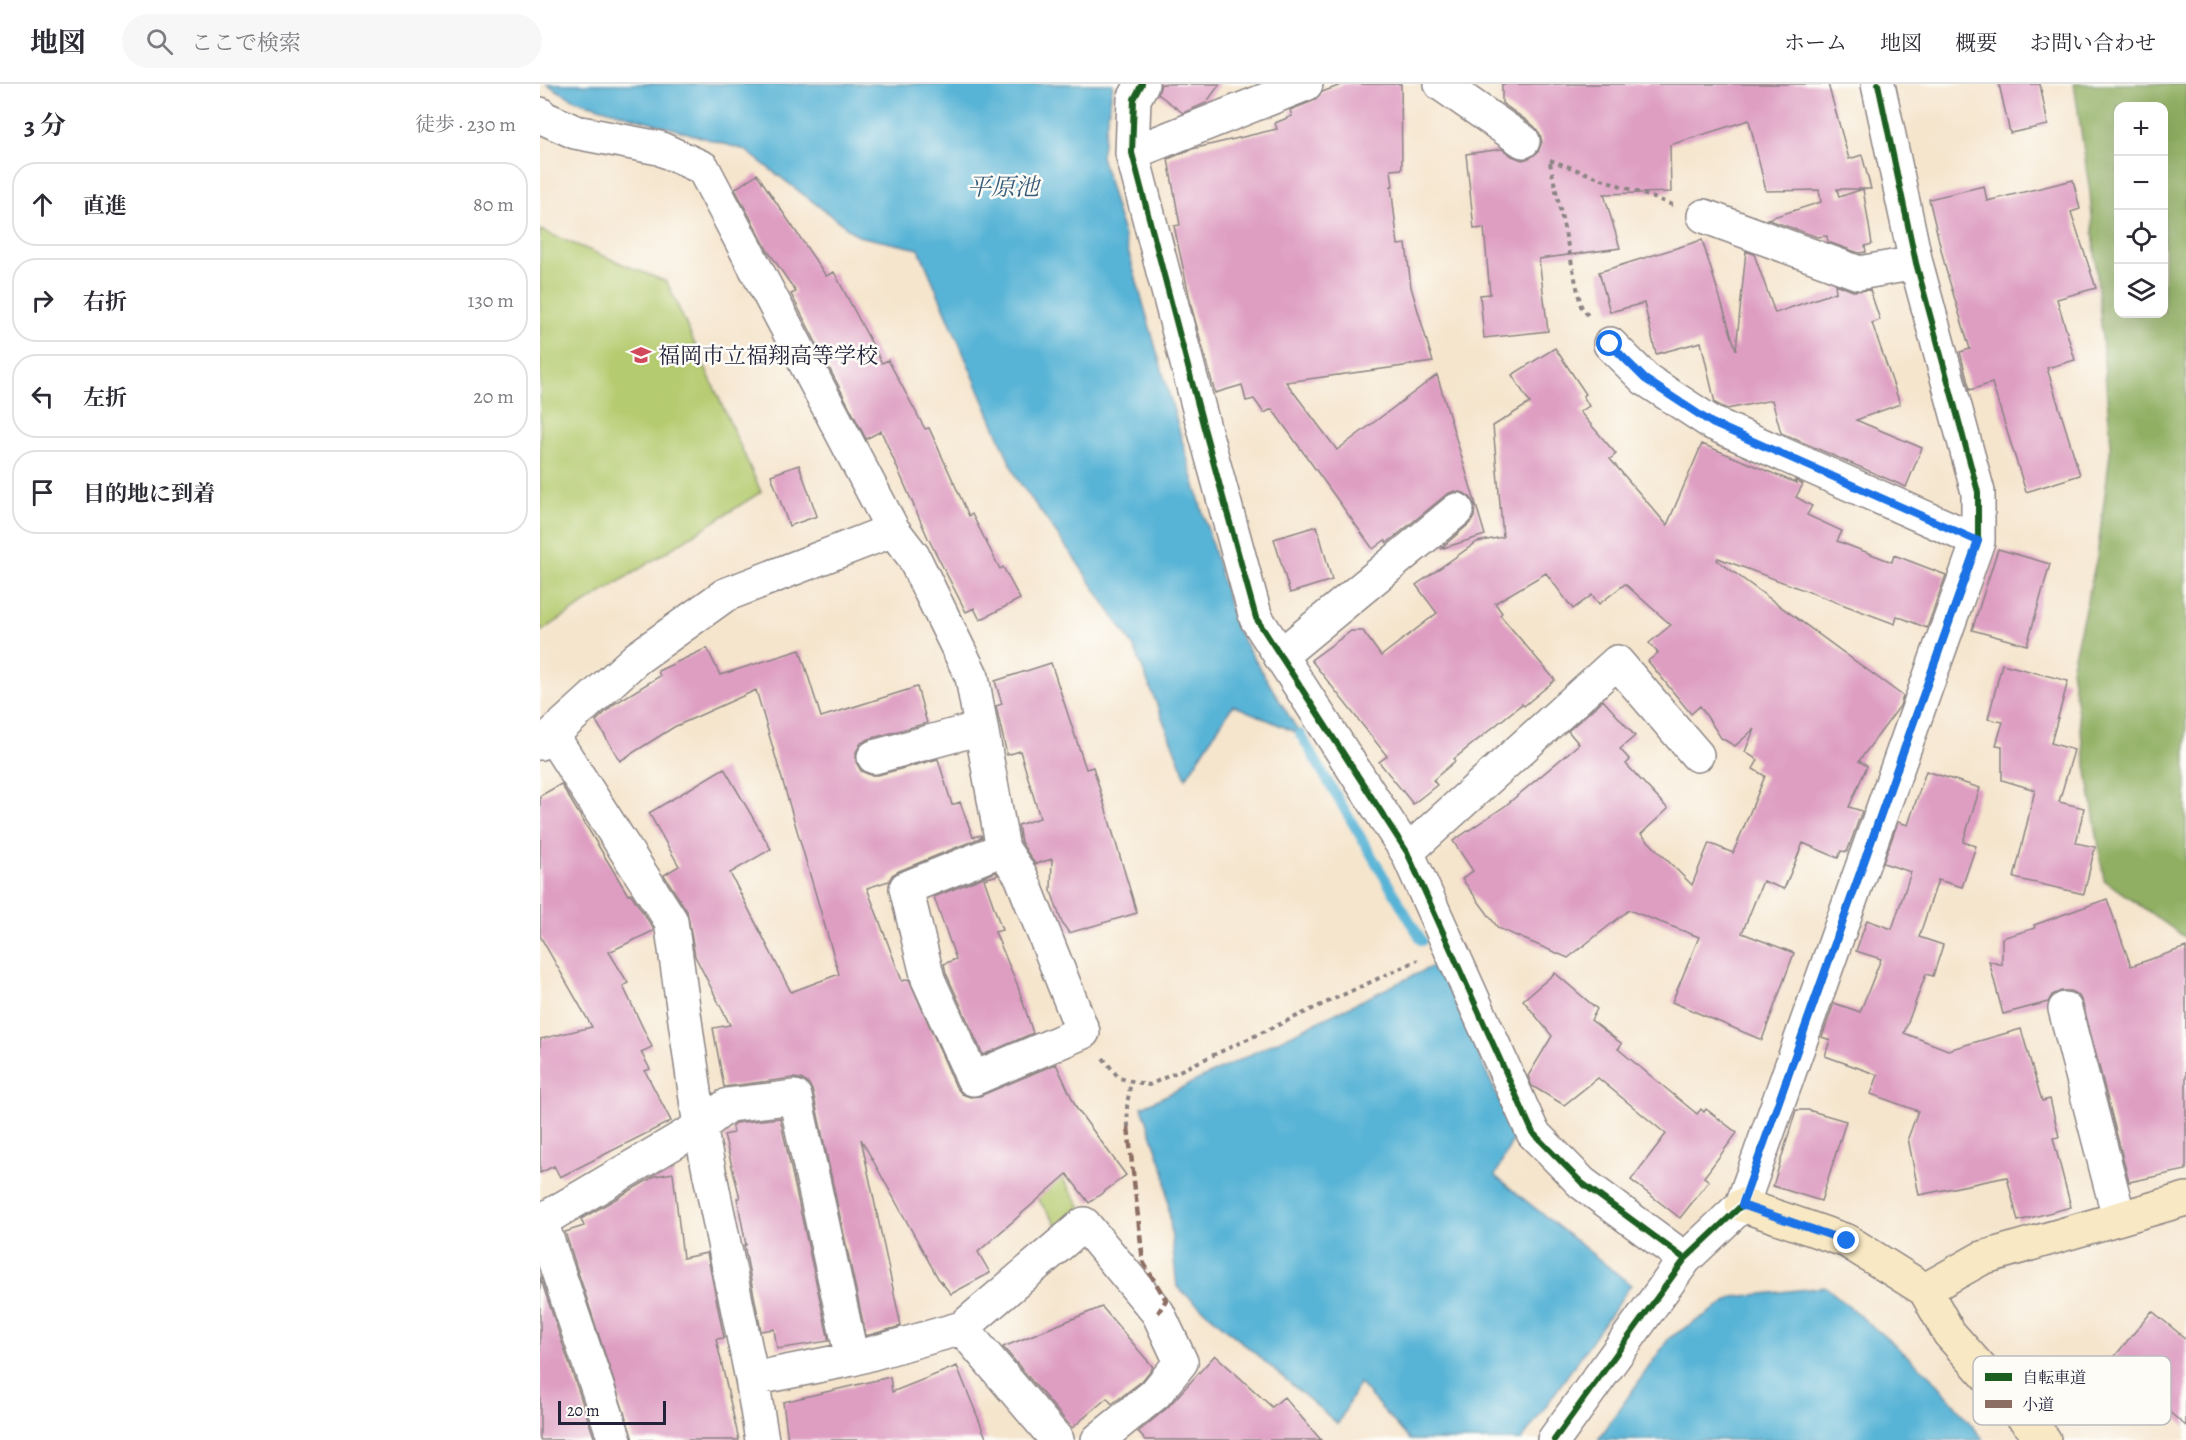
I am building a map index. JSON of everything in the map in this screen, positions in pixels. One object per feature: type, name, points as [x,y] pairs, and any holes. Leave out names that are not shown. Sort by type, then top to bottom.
[{"type":"street","points":[[1142,84],[1134,99],[1132,153],[1256,618],[1407,852],[1533,1133],[1582,1182],[1685,1259]]},
{"type":"street","points":[[1132,153],[1306,84]]},
{"type":"street","points":[[1441,84],[1523,141]]},
{"type":"street","points":[[1554,1440],[1685,1259],[1742,1205],[1978,541],[1978,492],[1916,263],[1878,84]]},
{"type":"street","points":[[540,114],[575,132],[659,148],[703,168],[893,530],[913,556],[972,677],[1003,849],[1021,876],[1083,1032],[973,1079],[928,979],[906,888],[1003,849]]},
{"type":"street","points":[[1694,212],[1859,273],[1916,263]]},
{"type":"street","points":[[1610,344],[1645,379],[1712,423],[1978,541]]},
{"type":"street","points":[[1280,656],[1457,510]]},
{"type":"street","points":[[762,1440],[752,1379],[700,1127],[671,921],[546,739],[637,658],[726,595],[893,530]]},
{"type":"street","points":[[1407,852],[1617,662],[1697,755]]},
{"type":"street","points":[[874,757],[981,728]]},
{"type":"street","points":[[2065,1009],[2119,1218]]},
{"type":"street","points":[[615,1440],[540,1221],[700,1127],[729,1105],[795,1096],[852,1359]]},
{"type":"street","points":[[1925,1290],[1982,1258],[2186,1199]]},
{"type":"street","points":[[1742,1205],[1847,1241],[1925,1290],[1949,1333],[1973,1360]]},
{"type":"street","points":[[752,1379],[852,1359],[962,1328],[1084,1224],[1158,1313],[1181,1362],[1155,1394],[1098,1440]]},
{"type":"street","points":[[962,1328],[1057,1440]]},
{"type":"street","points":[[2031,1425],[2044,1440]]},
{"type":"path","points":[[1610,344],[1581,306],[1550,160],[1694,212]]},
{"type":"path","points":[[1083,1032],[1119,1078],[1149,1084],[1449,946]]},
{"type":"path","points":[[1128,1127],[1127,1105],[1131,1080]]},
{"type":"green space","points":[[2074,84],[2186,84],[2186,938],[2104,880],[2071,669],[2097,557],[2111,445],[2090,193]]},
{"type":"green space","name":"福岡市立福翔高等学校","points":[[540,230],[667,282],[761,492],[540,632]]},
{"type":"green space","points":[[1044,1151],[1081,1207],[1058,1227],[1015,1168]]},
{"type":"water","name":"平原池","points":[[546,84],[1113,84],[1101,156],[1236,629],[1300,734],[1233,705],[1186,778],[1134,647],[1075,559],[1017,479],[919,249],[858,236],[745,150],[575,100]]},
{"type":"water","points":[[1437,964],[1515,1135],[1495,1176],[1631,1285],[1522,1440],[1410,1440],[1359,1383],[1338,1424],[1177,1287],[1165,1174],[1142,1107]]},
{"type":"water","points":[[1826,1287],[1931,1376],[1984,1440],[1598,1440],[1669,1338],[1734,1297]]},
{"type":"building","points":[[1161,84],[1220,84],[1206,103],[1183,113],[1158,94]]},
{"type":"building","points":[[1344,84],[1401,84],[1402,169],[1391,170],[1393,186],[1391,186],[1398,245],[1406,244],[1411,287],[1433,362],[1286,382],[1337,450],[1437,375],[1485,535],[1440,549],[1474,517],[1475,506],[1471,498],[1464,493],[1454,491],[1446,495],[1387,543],[1385,540],[1373,549],[1272,409],[1264,413],[1254,399],[1246,401],[1242,385],[1215,393],[1192,309],[1174,226],[1180,225],[1168,159],[1192,149],[1277,129],[1275,123],[1292,116],[1290,110],[1313,101],[1322,92]]},
{"type":"building","points":[[1502,84],[1828,84],[1849,159],[1862,155],[1871,189],[1863,189],[1872,244],[1865,246],[1866,252],[1859,253],[1828,242],[1827,236],[1817,237],[1767,219],[1821,202],[1819,190],[1766,191],[1749,120],[1670,145],[1671,192],[1604,194],[1620,248],[1539,259],[1548,331],[1484,338],[1480,295],[1490,294],[1484,228],[1474,229],[1466,154],[1502,149],[1522,160],[1538,152],[1542,142],[1534,126],[1502,103]],"holes":[[[1837,189],[1863,189],[1839,197]]]},
{"type":"building","points":[[1999,84],[2040,84],[2048,125],[2010,133]]},
{"type":"building","points":[[757,174],[826,276],[834,272],[882,363],[888,360],[925,429],[929,428],[969,516],[972,514],[1000,569],[1003,567],[1020,599],[980,620],[974,608],[966,612],[928,538],[881,431],[866,439],[791,294],[796,292],[768,251],[735,189]]},
{"type":"building","points":[[2073,180],[2080,209],[2071,212],[2096,288],[2057,299],[2075,360],[2047,368],[2080,475],[2026,492],[1992,383],[1970,390],[1960,352],[1970,349],[1946,270],[1929,199],[1984,186],[1987,201]]},
{"type":"building","points":[[1702,240],[1736,350],[1746,251],[1754,254],[1775,313],[1836,292],[1835,284],[1853,291],[1870,290],[1880,320],[1872,323],[1900,404],[1856,420],[1922,448],[1906,487],[1781,433],[1772,400],[1727,409],[1715,403],[1701,342],[1656,354],[1644,303],[1610,312],[1599,272]]},
{"type":"building","points":[[1555,348],[1586,394],[1583,396],[1589,406],[1580,412],[1616,454],[1610,459],[1667,525],[1702,444],[1803,484],[1796,497],[1812,506],[1807,515],[1842,531],[1837,541],[1892,562],[1894,555],[1946,575],[1927,628],[1897,616],[1895,624],[1718,558],[1717,560],[1903,696],[1900,706],[1859,761],[1867,766],[1849,807],[1862,811],[1847,852],[1841,851],[1838,858],[1803,843],[1784,889],[1763,881],[1742,933],[1794,953],[1762,1040],[1672,1002],[1699,937],[1629,910],[1568,958],[1498,928],[1462,879],[1473,871],[1453,841],[1505,806],[1579,744],[1568,731],[1603,700],[1635,736],[1620,749],[1630,760],[1626,764],[1668,809],[1641,834],[1692,885],[1709,843],[1733,853],[1765,776],[1753,769],[1758,760],[1745,752],[1754,729],[1735,746],[1721,738],[1700,706],[1691,714],[1648,661],[1658,653],[1649,643],[1671,625],[1625,584],[1599,604],[1592,595],[1573,609],[1546,573],[1495,603],[1502,613],[1500,615],[1555,680],[1454,759],[1455,761],[1433,780],[1437,785],[1413,804],[1379,762],[1387,756],[1311,660],[1351,631],[1363,631],[1381,656],[1437,613],[1416,585],[1477,542],[1503,537],[1493,426],[1530,403],[1512,375]]},
{"type":"building","points":[[799,465],[817,516],[789,526],[771,475]]},
{"type":"building","points":[[1317,526],[1332,580],[1290,593],[1274,539]]},
{"type":"building","points":[[1998,549],[2050,564],[2027,645],[1972,630]]},
{"type":"building","points":[[707,648],[720,675],[800,650],[821,717],[917,687],[927,723],[861,743],[856,752],[856,762],[861,771],[870,775],[878,775],[938,759],[952,805],[960,802],[973,837],[981,835],[982,837],[899,871],[892,875],[889,881],[867,888],[902,981],[909,979],[956,1087],[962,1094],[970,1097],[980,1096],[1056,1064],[1077,1109],[1126,1175],[1089,1203],[1067,1174],[978,1252],[990,1273],[951,1294],[938,1278],[861,1139],[901,1326],[866,1336],[813,1092],[809,1084],[801,1079],[793,1078],[724,1087],[713,1028],[730,1025],[695,956],[687,911],[664,875],[679,866],[649,813],[724,768],[771,849],[730,873],[791,992],[839,974],[756,690],[674,727],[620,761],[596,721],[614,704],[660,676],[658,671]]},
{"type":"building","points":[[1051,663],[1086,769],[1093,767],[1137,913],[1069,933],[1062,923],[1051,891],[1052,859],[1035,864],[1021,842],[1018,825],[1040,818],[1020,751],[1007,755],[996,706],[1002,704],[995,681]]},
{"type":"building","points":[[2002,664],[2068,681],[2051,743],[2074,750],[2059,802],[2084,808],[2076,843],[2095,847],[2084,894],[2014,878],[2035,790],[2002,780],[2002,746],[1996,745],[2003,722],[1988,719]]},
{"type":"building","points":[[1926,771],[1980,788],[1963,842],[1976,846],[1962,887],[1938,880],[1919,937],[1943,945],[1933,976],[1926,974],[1904,1033],[1948,1050],[2021,1029],[2042,1101],[2050,1099],[2059,1137],[2053,1138],[2071,1207],[2018,1221],[2007,1177],[1919,1195],[1908,1138],[1918,1111],[1871,1094],[1878,1075],[1825,1056],[1830,1040],[1822,1037],[1834,1003],[1860,1012],[1881,959],[1856,951],[1867,920],[1892,929],[1911,872],[1883,863],[1898,822],[1908,825]]},
{"type":"building","points":[[561,784],[628,895],[631,894],[653,928],[653,931],[609,952],[628,983],[623,986],[652,1047],[641,1052],[650,1069],[645,1071],[671,1121],[560,1177],[554,1166],[540,1173],[540,1039],[592,1027],[540,936],[540,796]]},
{"type":"building","points":[[996,872],[998,875],[984,879],[1002,930],[995,932],[1017,984],[1033,1033],[983,1055],[946,973],[944,964],[956,959],[934,897]]},
{"type":"building","points":[[2107,899],[2131,966],[2186,947],[2186,1170],[2129,1182],[2079,996],[2071,991],[2061,991],[2052,995],[2048,1002],[2003,1014],[1989,961],[2002,965],[2002,938],[2035,928],[2034,925]]},
{"type":"building","points":[[1555,973],[1597,1009],[1591,1020],[1622,1044],[1618,1049],[1697,1114],[1701,1109],[1704,1112],[1706,1109],[1737,1133],[1704,1177],[1709,1181],[1680,1218],[1631,1180],[1666,1134],[1598,1078],[1564,1105],[1532,1086],[1528,1076],[1552,1036],[1523,1000]]},
{"type":"building","points":[[1796,1110],[1808,1110],[1846,1121],[1821,1201],[1773,1186]]},
{"type":"building","points":[[780,1118],[829,1341],[777,1349],[774,1329],[761,1331],[744,1245],[746,1245],[737,1198],[740,1198],[724,1135],[733,1133],[732,1126],[735,1123]]},
{"type":"building","points":[[673,1173],[683,1258],[707,1253],[724,1338],[716,1339],[739,1440],[633,1440],[565,1232],[584,1226],[581,1219],[655,1176]]},
{"type":"building","points":[[540,1277],[595,1440],[540,1440]]},
{"type":"building","points":[[1102,1307],[1153,1367],[1142,1381],[1112,1404],[1107,1398],[1072,1428],[1003,1347]]},
{"type":"building","points":[[2152,1311],[2186,1339],[2186,1426],[2171,1414],[2171,1356],[2115,1356]]},
{"type":"building","points":[[1215,1355],[1272,1407],[1284,1397],[1321,1440],[1145,1440],[1138,1432],[1167,1408]]},
{"type":"building","points":[[957,1366],[987,1440],[788,1440],[783,1402],[890,1377],[892,1392]]},
{"type":"waterway","points":[[1300,734],[1422,941]]},
{"type":"marked path","points":[[1128,1127],[1143,1262],[1166,1300],[1158,1313]]},
{"type":"cycle path","points":[[1142,84],[1134,99],[1132,153],[1256,618],[1407,852],[1533,1133],[1582,1183],[1685,1259]]},
{"type":"cycle path","points":[[1554,1440],[1685,1259],[1742,1205],[1978,541],[1978,492],[1916,263],[1878,84]]},
{"type":"place","name":"福岡市立福翔高等学校","points":[[641,355]]},
{"type":"route","points":[[1610,344],[1645,379],[1712,423],[1978,541],[1742,1205],[1847,1241]]}]
